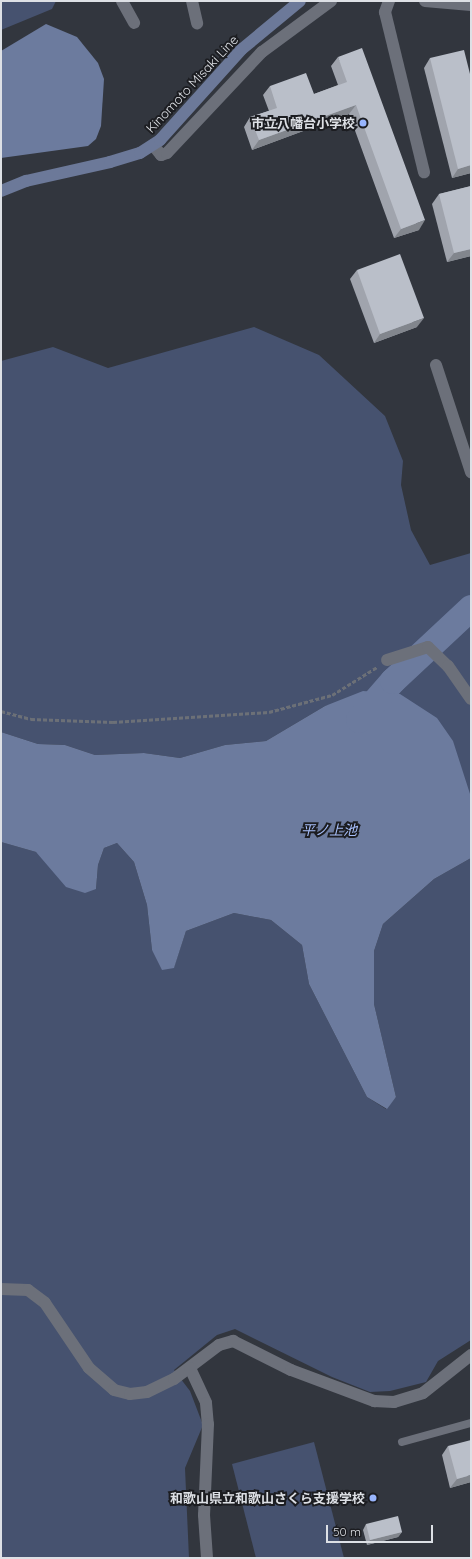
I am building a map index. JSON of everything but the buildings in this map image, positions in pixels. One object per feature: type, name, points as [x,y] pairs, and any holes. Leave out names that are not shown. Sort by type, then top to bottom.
[{"type":"main road","name":"Kinomoto Misaki Line","points":[[1,191],[26,181],[110,162],[153,145],[242,49],[300,1]]},
{"type":"street","points":[[122,1],[134,23]]},
{"type":"street","points":[[192,1],[197,23]]},
{"type":"street","points":[[153,145],[161,155],[167,153],[262,52],[331,1]]},
{"type":"street","points":[[389,1],[385,12],[424,172]]},
{"type":"street","points":[[425,1],[471,5]]},
{"type":"street","points":[[436,365],[471,472]]},
{"type":"street","points":[[387,660],[428,647],[448,666],[471,699]]},
{"type":"street","points":[[1,1289],[28,1290],[45,1303],[89,1368],[114,1390],[147,1392],[190,1368],[223,1343],[239,1341],[291,1370],[374,1401],[394,1402],[424,1393],[471,1355]]},
{"type":"street","points":[[190,1368],[206,1403],[208,1424],[204,1515],[207,1558]]},
{"type":"lane","points":[[402,1442],[471,1423]]},
{"type":"path","points":[[1,711],[31,719],[113,722],[269,712],[332,695],[387,660]]},
{"type":"shaded area","points":[[1,1],[56,1],[52,9],[1,30]]},
{"type":"shaded area","points":[[254,327],[319,355],[385,416],[403,461],[401,485],[411,530],[430,565],[471,553],[471,797],[399,694],[382,693],[325,706],[266,741],[225,745],[180,758],[144,753],[95,755],[65,745],[38,744],[1,732],[1,361],[53,347],[108,368]]},
{"type":"shaded area","points":[[1,842],[36,852],[96,889],[98,865],[104,848],[117,843],[134,862],[147,905],[152,950],[174,967],[186,931],[234,913],[271,920],[302,945],[309,984],[367,1097],[386,1109],[396,1097],[374,1004],[374,951],[383,924],[434,879],[471,858],[471,1340],[438,1361],[426,1382],[390,1391],[370,1392],[332,1377],[235,1329],[217,1335],[174,1370],[190,1391],[203,1425],[185,1468],[189,1558],[1,1558]]},
{"type":"shaded area","points":[[314,1442],[344,1558],[256,1558],[232,1464]]},
{"type":"water","points":[[46,24],[77,37],[98,63],[104,79],[101,126],[96,139],[88,146],[1,158],[1,51]]},
{"type":"water","name":"平ノ上池","points":[[363,691],[400,694],[437,718],[453,741],[471,797],[471,858],[434,879],[383,924],[374,951],[374,1004],[396,1097],[387,1109],[367,1097],[309,984],[302,945],[271,920],[234,913],[186,931],[174,968],[162,970],[152,950],[147,905],[134,862],[117,843],[104,848],[98,865],[96,889],[85,893],[66,887],[36,852],[1,842],[1,732],[38,744],[65,745],[95,755],[144,753],[180,758],[225,745],[266,741],[325,706]]},
{"type":"waterway","name":"平ノ上池","points":[[359,720],[393,681],[471,608]]},
{"type":"place","name":"市立八幡台小学校","points":[[363,123]]},
{"type":"place","name":"和歌山県立和歌山さくら支援学校","points":[[373,1498]]}]
